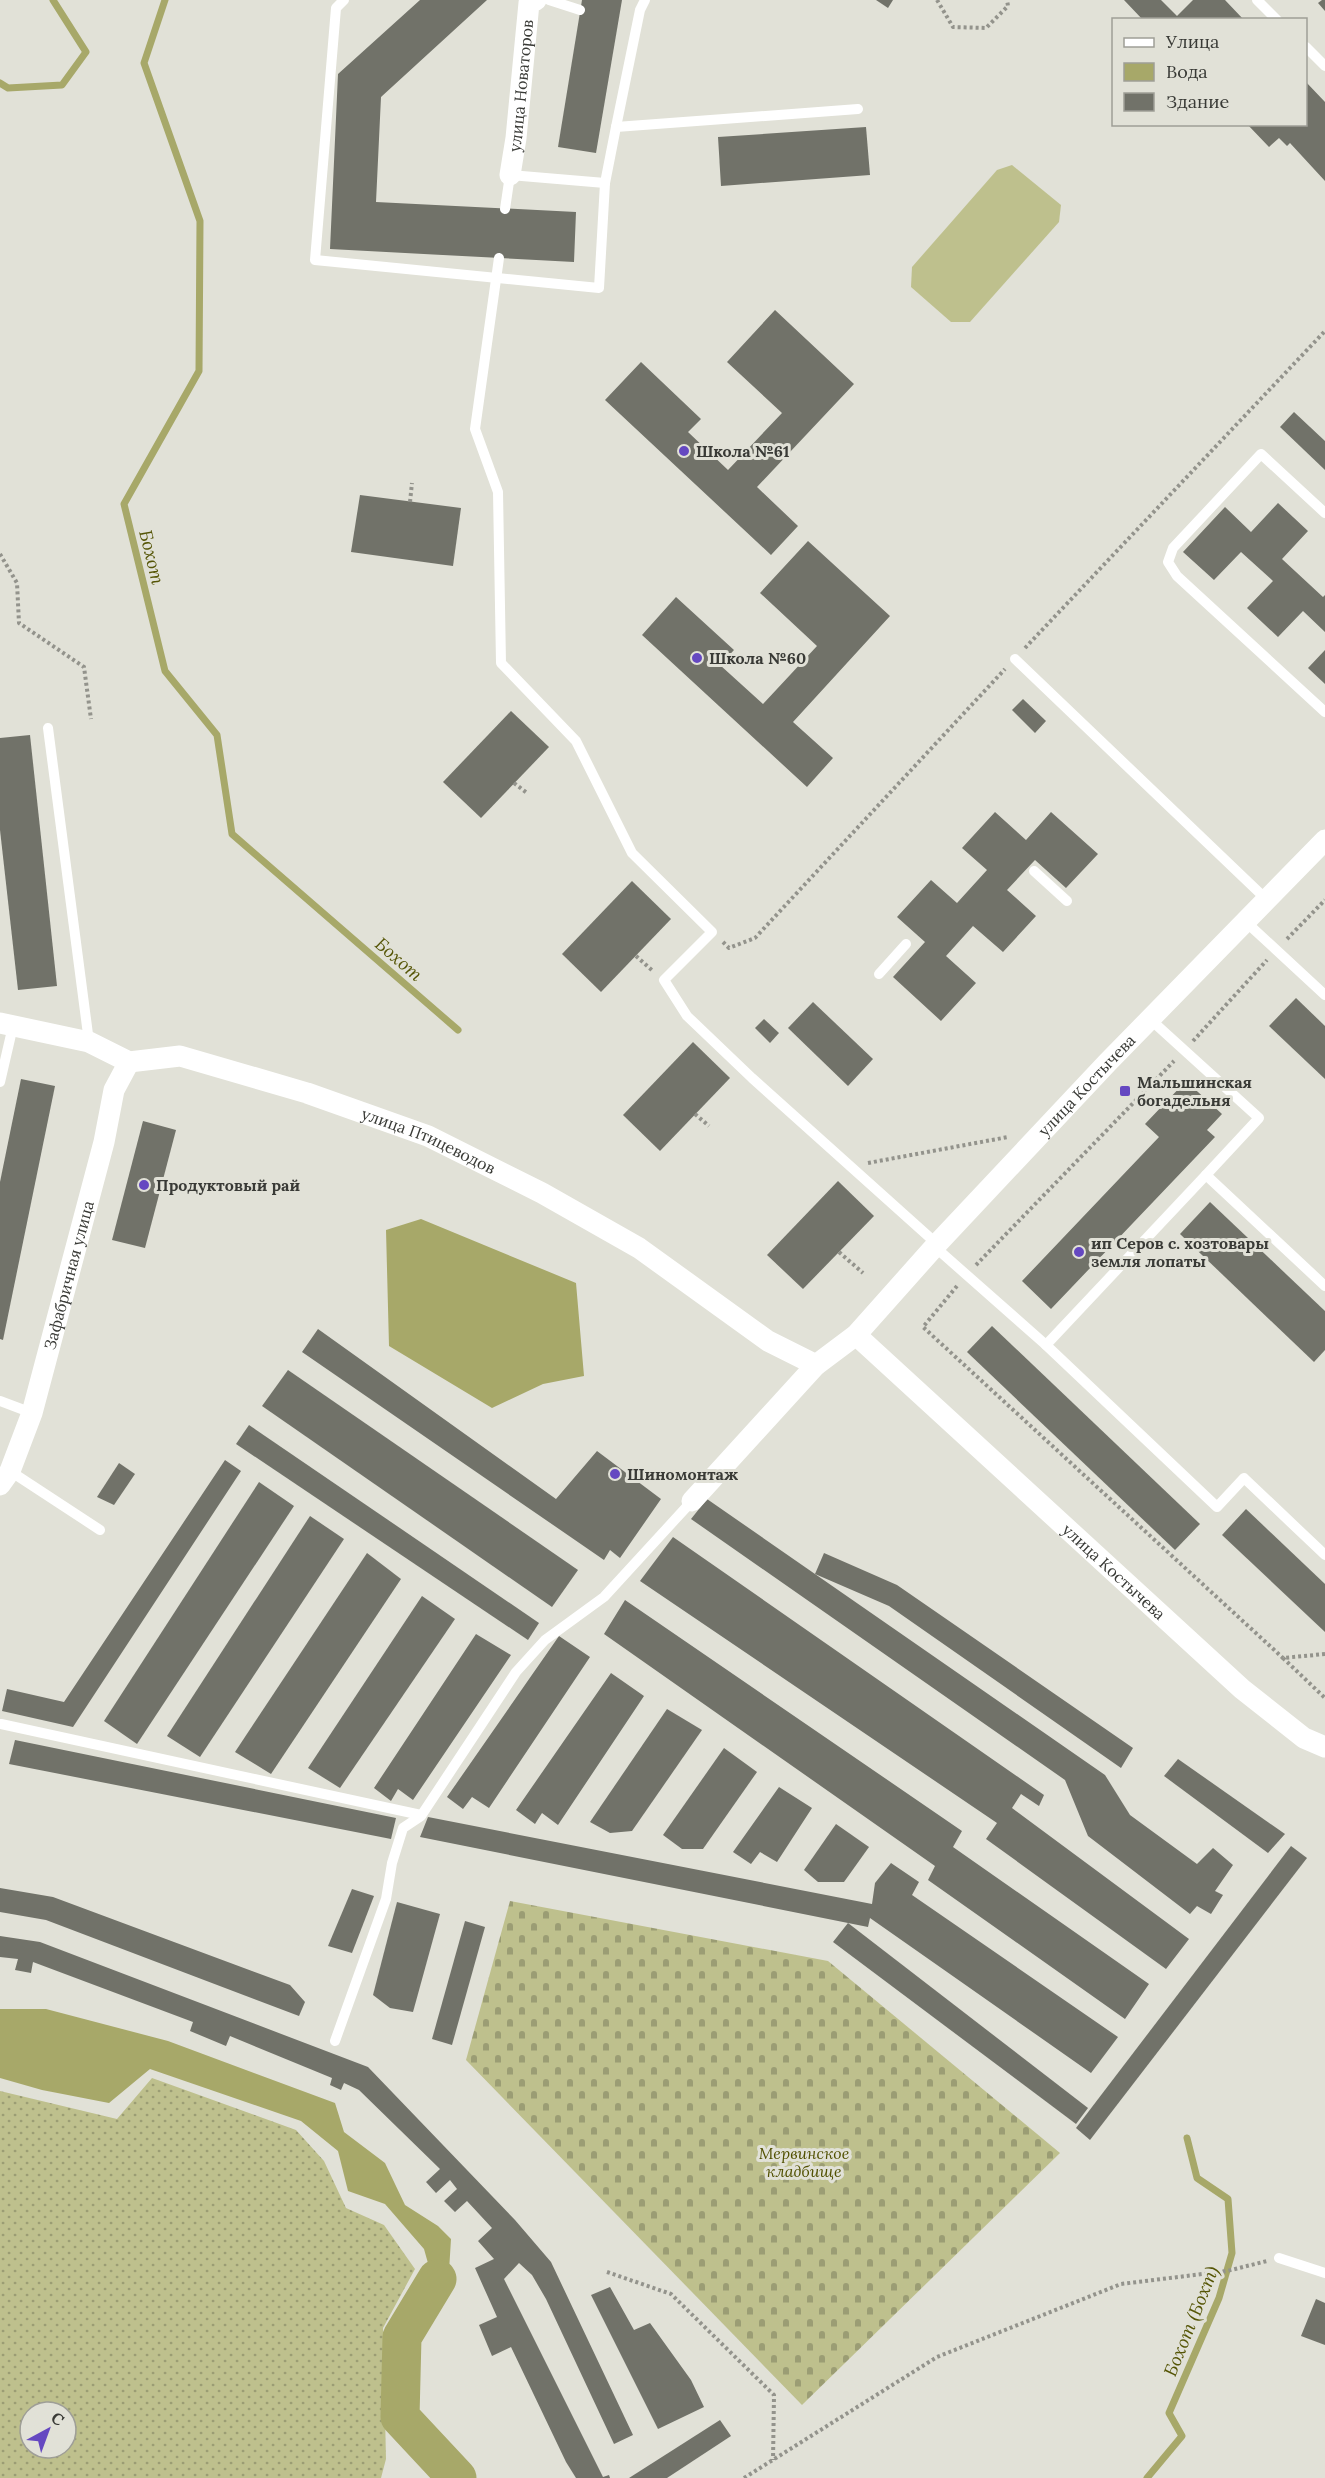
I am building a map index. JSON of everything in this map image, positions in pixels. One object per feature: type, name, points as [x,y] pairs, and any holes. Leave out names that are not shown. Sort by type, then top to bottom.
[{"type":"street","name":"улица Новаторов","points":[[510,175],[516,138],[529,3],[536,0]]},
{"type":"street","name":"улица Костычева","points":[[692,1501],[816,1365],[856,1335],[936,1245],[1325,840]]},
{"type":"street","points":[[6,1024],[89,1042],[129,1062]]},
{"type":"street","name":"улица Птицеводов","points":[[129,1062],[180,1056],[307,1093],[428,1136],[542,1193],[639,1248],[768,1341],[816,1365]]},
{"type":"street","name":"Зафабричная улица","points":[[5,1478],[32,1413],[104,1142],[114,1090],[129,1062]]},
{"type":"street","name":"улица Костычева","points":[[856,1335],[1242,1689],[1304,1738],[1325,1747]]},
{"type":"lane","points":[[344,0],[336,8],[315,260],[599,288],[605,183],[640,10],[645,0]]},
{"type":"lane","points":[[549,0],[580,10]]},
{"type":"lane","points":[[1257,0],[1275,18]]},
{"type":"lane","points":[[1307,49],[1325,66]]},
{"type":"lane","points":[[616,127],[858,109]]},
{"type":"lane","points":[[505,209],[510,175],[605,183]]},
{"type":"lane","points":[[499,258],[475,429],[498,492],[501,663],[576,741],[632,853],[712,932],[664,980],[687,1016],[1046,1345],[1217,1508],[1244,1478],[1325,1555]]},
{"type":"lane","points":[[1325,513],[1261,454],[1173,548],[1168,562],[1177,576],[1325,712]]},
{"type":"lane","points":[[1015,659],[1267,900]]},
{"type":"lane","points":[[48,728],[89,1042]]},
{"type":"lane","points":[[1034,871],[1067,901]]},
{"type":"lane","points":[[1246,922],[1325,995]]},
{"type":"lane","points":[[879,974],[906,944]]},
{"type":"lane","points":[[1046,1345],[1259,1118],[1151,1020]]},
{"type":"lane","points":[[0,1082],[6,1024]]},
{"type":"lane","points":[[1206,1175],[1325,1286]]},
{"type":"lane","points":[[0,1401],[32,1413]]},
{"type":"lane","points":[[5,1478],[100,1530]]},
{"type":"lane","points":[[335,2041],[386,1899],[392,1863],[403,1828],[421,1815],[516,1672],[545,1640],[604,1597],[692,1501]]},
{"type":"lane","points":[[1,1724],[421,1815]]},
{"type":"lane","points":[[1279,2258],[1325,2273]]},
{"type":"path","points":[[937,0],[953,27],[986,28],[1008,6],[1006,0]]},
{"type":"path","points":[[410,501],[412,483]]},
{"type":"path","points":[[0,554],[17,583],[19,623],[84,668],[91,719]]},
{"type":"path","points":[[514,783],[526,794]]},
{"type":"path","points":[[636,956],[664,980]]},
{"type":"path","points":[[695,1114],[709,1126]]},
{"type":"path","points":[[850,1166],[1010,1137]]},
{"type":"path","points":[[839,1252],[863,1273]]},
{"type":"path","points":[[1325,1654],[1283,1658],[1325,1698]]},
{"type":"path","points":[[744,2478],[937,2357],[1121,2284],[1227,2271],[1279,2258]]},
{"type":"path","points":[[607,2272],[671,2294],[774,2396],[773,2460]]},
{"type":"green space","points":[[1012,165],[1061,205],[1059,222],[970,322],[951,322],[911,287],[912,267],[997,170]]},
{"type":"green space","name":"Мервинское кладбище","points":[[510,1901],[828,1961],[1060,2153],[802,2405],[466,2060]]},
{"type":"green space","points":[[152,2078],[296,2130],[324,2161],[346,2208],[384,2225],[415,2269],[383,2328],[386,2459],[381,2478],[0,2478],[0,2091],[117,2119]]},
{"type":"water","points":[[421,1219],[576,1283],[584,1376],[543,1384],[492,1408],[389,1346],[386,1230]]},
{"type":"water","points":[[0,2009],[46,2009],[168,2041],[335,2103],[344,2132],[385,2163],[405,2205],[438,2226],[451,2239],[449,2271],[433,2281],[424,2249],[385,2204],[348,2191],[338,2151],[301,2121],[150,2069],[109,2103],[42,2090],[0,2078]]},
{"type":"building","points":[[420,0],[487,0],[381,97],[376,202],[576,212],[574,262],[330,249],[338,74]]},
{"type":"building","points":[[582,0],[622,0],[596,153],[558,147]]},
{"type":"building","points":[[876,0],[893,0],[888,8]]},
{"type":"building","points":[[1124,0],[1161,0],[1177,16],[1193,0],[1225,0],[1242,18],[1141,18]]},
{"type":"building","points":[[1325,0],[1325,11],[1318,3]]},
{"type":"building","points":[[1307,83],[1325,102],[1325,181],[1290,143],[1287,146],[1279,138],[1269,147],[1249,126],[1307,126]]},
{"type":"building","points":[[866,127],[870,175],[721,186],[718,137]]},
{"type":"building","name":"Школа №61","points":[[775,310],[854,384],[757,487],[798,526],[771,555],[605,400],[641,362],[701,419],[688,432],[728,470],[782,413],[727,362]]},
{"type":"building","points":[[1294,412],[1325,441],[1325,470],[1280,427]]},
{"type":"building","points":[[360,495],[461,508],[453,566],[351,552]]},
{"type":"building","points":[[1278,503],[1308,531],[1282,559],[1323,597],[1325,595],[1325,632],[1303,611],[1278,637],[1247,608],[1273,581],[1241,552],[1214,580],[1183,552],[1225,507],[1251,532]]},
{"type":"building","name":"Школа №60","points":[[808,541],[890,616],[793,722],[833,758],[807,787],[642,635],[676,597],[734,650],[720,665],[763,704],[817,646],[760,593]]},
{"type":"building","points":[[1325,650],[1325,684],[1308,668]]},
{"type":"building","points":[[1023,699],[1046,721],[1035,733],[1012,710]]},
{"type":"building","points":[[511,711],[549,747],[481,818],[443,782]]},
{"type":"building","points":[[30,735],[57,986],[18,990],[0,830],[0,738]]},
{"type":"building","points":[[995,812],[1026,840],[1051,812],[1098,854],[1066,888],[1035,860],[1007,890],[1036,916],[1003,952],[973,926],[946,956],[976,983],[941,1021],[893,977],[925,942],[897,917],[931,880],[957,903],[987,870],[962,848]]},
{"type":"building","points":[[632,881],[671,919],[601,992],[562,954]]},
{"type":"building","points":[[1296,998],[1325,1026],[1325,1079],[1269,1026]]},
{"type":"building","points":[[813,1002],[873,1059],[848,1086],[788,1028]]},
{"type":"building","points":[[764,1019],[779,1033],[770,1043],[755,1028]]},
{"type":"building","points":[[693,1042],[730,1078],[660,1151],[623,1115]]},
{"type":"building","points":[[21,1079],[55,1086],[3,1340],[0,1339],[0,1182]]},
{"type":"building","points":[[1186,1081],[1222,1114],[1207,1130],[1215,1137],[1051,1309],[1022,1281],[1159,1137],[1145,1124]]},
{"type":"building","name":"Продуктовый рай","points":[[143,1121],[176,1130],[145,1248],[112,1240]]},
{"type":"building","points":[[838,1181],[874,1216],[803,1289],[767,1255]]},
{"type":"building","points":[[1210,1202],[1325,1311],[1325,1350],[1314,1362],[1180,1234]]},
{"type":"building","points":[[992,1326],[1200,1524],[1175,1550],[967,1352]]},
{"type":"building","points":[[318,1329],[556,1499],[597,1451],[661,1499],[620,1558],[610,1550],[604,1560],[302,1352]]},
{"type":"building","points":[[288,1370],[578,1570],[552,1607],[262,1406]]},
{"type":"building","points":[[249,1425],[539,1623],[528,1640],[236,1444]]},
{"type":"building","points":[[225,1460],[241,1471],[73,1727],[2,1711],[7,1689],[64,1702]]},
{"type":"building","points":[[119,1463],[135,1474],[114,1505],[97,1497]]},
{"type":"building","points":[[259,1482],[294,1506],[137,1744],[104,1721]]},
{"type":"building","points":[[707,1499],[1105,1775],[1130,1815],[1197,1864],[1213,1848],[1233,1865],[1215,1891],[1223,1895],[1211,1914],[1197,1906],[1190,1914],[1088,1836],[1065,1780],[691,1519]]},
{"type":"building","points":[[1246,1509],[1325,1584],[1325,1632],[1222,1535]]},
{"type":"building","points":[[310,1516],[344,1539],[200,1757],[167,1736]]},
{"type":"building","points":[[673,1537],[1044,1795],[1039,1806],[1021,1794],[1012,1808],[1189,1939],[1166,1969],[986,1839],[997,1823],[640,1581]]},
{"type":"building","points":[[367,1553],[401,1579],[271,1774],[235,1752]]},
{"type":"building","points":[[824,1553],[897,1585],[1133,1748],[1121,1768],[889,1606],[815,1574]]},
{"type":"building","points":[[422,1596],[455,1619],[340,1788],[308,1768]]},
{"type":"building","points":[[625,1600],[962,1831],[953,1847],[1149,1984],[1125,2019],[928,1880],[935,1866],[604,1634]]},
{"type":"building","points":[[476,1634],[511,1655],[413,1800],[398,1789],[391,1801],[374,1788]]},
{"type":"building","points":[[559,1636],[590,1657],[489,1808],[472,1797],[463,1809],[447,1797]]},
{"type":"building","points":[[611,1673],[644,1696],[558,1825],[542,1813],[535,1824],[516,1810]]},
{"type":"building","points":[[667,1709],[702,1730],[632,1831],[610,1833],[590,1822]]},
{"type":"building","points":[[15,1740],[396,1818],[391,1839],[9,1764]]},
{"type":"building","points":[[724,1748],[757,1772],[703,1849],[682,1849],[663,1835]]},
{"type":"building","points":[[1178,1759],[1285,1834],[1268,1853],[1164,1776]]},
{"type":"building","points":[[779,1787],[812,1808],[777,1862],[760,1852],[751,1864],[733,1852]]},
{"type":"building","points":[[428,1817],[872,1904],[875,1883],[891,1863],[919,1882],[912,1895],[1118,2037],[1091,2073],[870,1918],[868,1927],[420,1837]]},
{"type":"building","points":[[836,1824],[869,1847],[844,1882],[818,1882],[804,1870]]},
{"type":"building","points":[[1291,1846],[1307,1858],[1090,2140],[1076,2128]]},
{"type":"building","points":[[0,1888],[53,1897],[290,1985],[305,2002],[299,2016],[46,1920],[0,1912]]},
{"type":"building","points":[[352,1889],[374,1896],[352,1953],[328,1946]]},
{"type":"building","points":[[397,1902],[440,1914],[413,2012],[390,2008],[373,1995]]},
{"type":"building","points":[[465,1921],[485,1927],[452,2045],[432,2039]]},
{"type":"building","points":[[848,1923],[1088,2108],[1076,2124],[833,1942]]},
{"type":"building","points":[[0,1936],[40,1942],[368,2067],[515,2220],[551,2262],[633,2435],[614,2444],[546,2299],[532,2275],[519,2263],[504,2279],[603,2477],[609,2475],[610,2478],[576,2478],[566,2462],[511,2347],[492,2356],[479,2325],[497,2317],[475,2268],[494,2259],[478,2241],[492,2228],[467,2201],[455,2212],[444,2201],[457,2189],[450,2180],[436,2193],[426,2182],[440,2169],[359,2090],[344,2083],[341,2090],[330,2085],[332,2078],[230,2036],[226,2046],[190,2031],[193,2022],[33,1962],[31,1973],[15,1970],[18,1959],[0,1957]]},
{"type":"building","points":[[610,2287],[634,2330],[650,2323],[691,2380],[704,2407],[658,2429],[591,2295]]},
{"type":"building","points":[[1316,2299],[1325,2303],[1325,2345],[1301,2336]]},
{"type":"building","points":[[720,2420],[731,2436],[667,2478],[629,2478]]},
{"type":"waterway","name":"Бохот","points":[[0,83],[8,88],[62,85],[86,52],[53,0]]},
{"type":"waterway","name":"Бохот","points":[[165,0],[144,63],[200,221],[199,371],[124,504],[165,671],[217,735],[232,834],[458,1030]]},
{"type":"waterway","name":"Бохот (Бохт)","points":[[1147,2478],[1182,2436],[1169,2413],[1219,2298],[1232,2253],[1228,2199],[1197,2178],[1187,2138]]},
{"type":"waterway","points":[[437,2279],[402,2337],[400,2417],[457,2478]]},
{"type":"place","name":"Школа №61","points":[[684,451]]},
{"type":"place","name":"Школа №60","points":[[697,658]]},
{"type":"place","name":"Мальшинская богадельня","points":[[1125,1091]]},
{"type":"place","name":"Продуктовый рай","points":[[144,1185]]},
{"type":"place","name":"ип Серов с. хозтовары земля лопаты","points":[[1079,1252]]},
{"type":"place","name":"Шиномонтаж","points":[[615,1474]]}]
